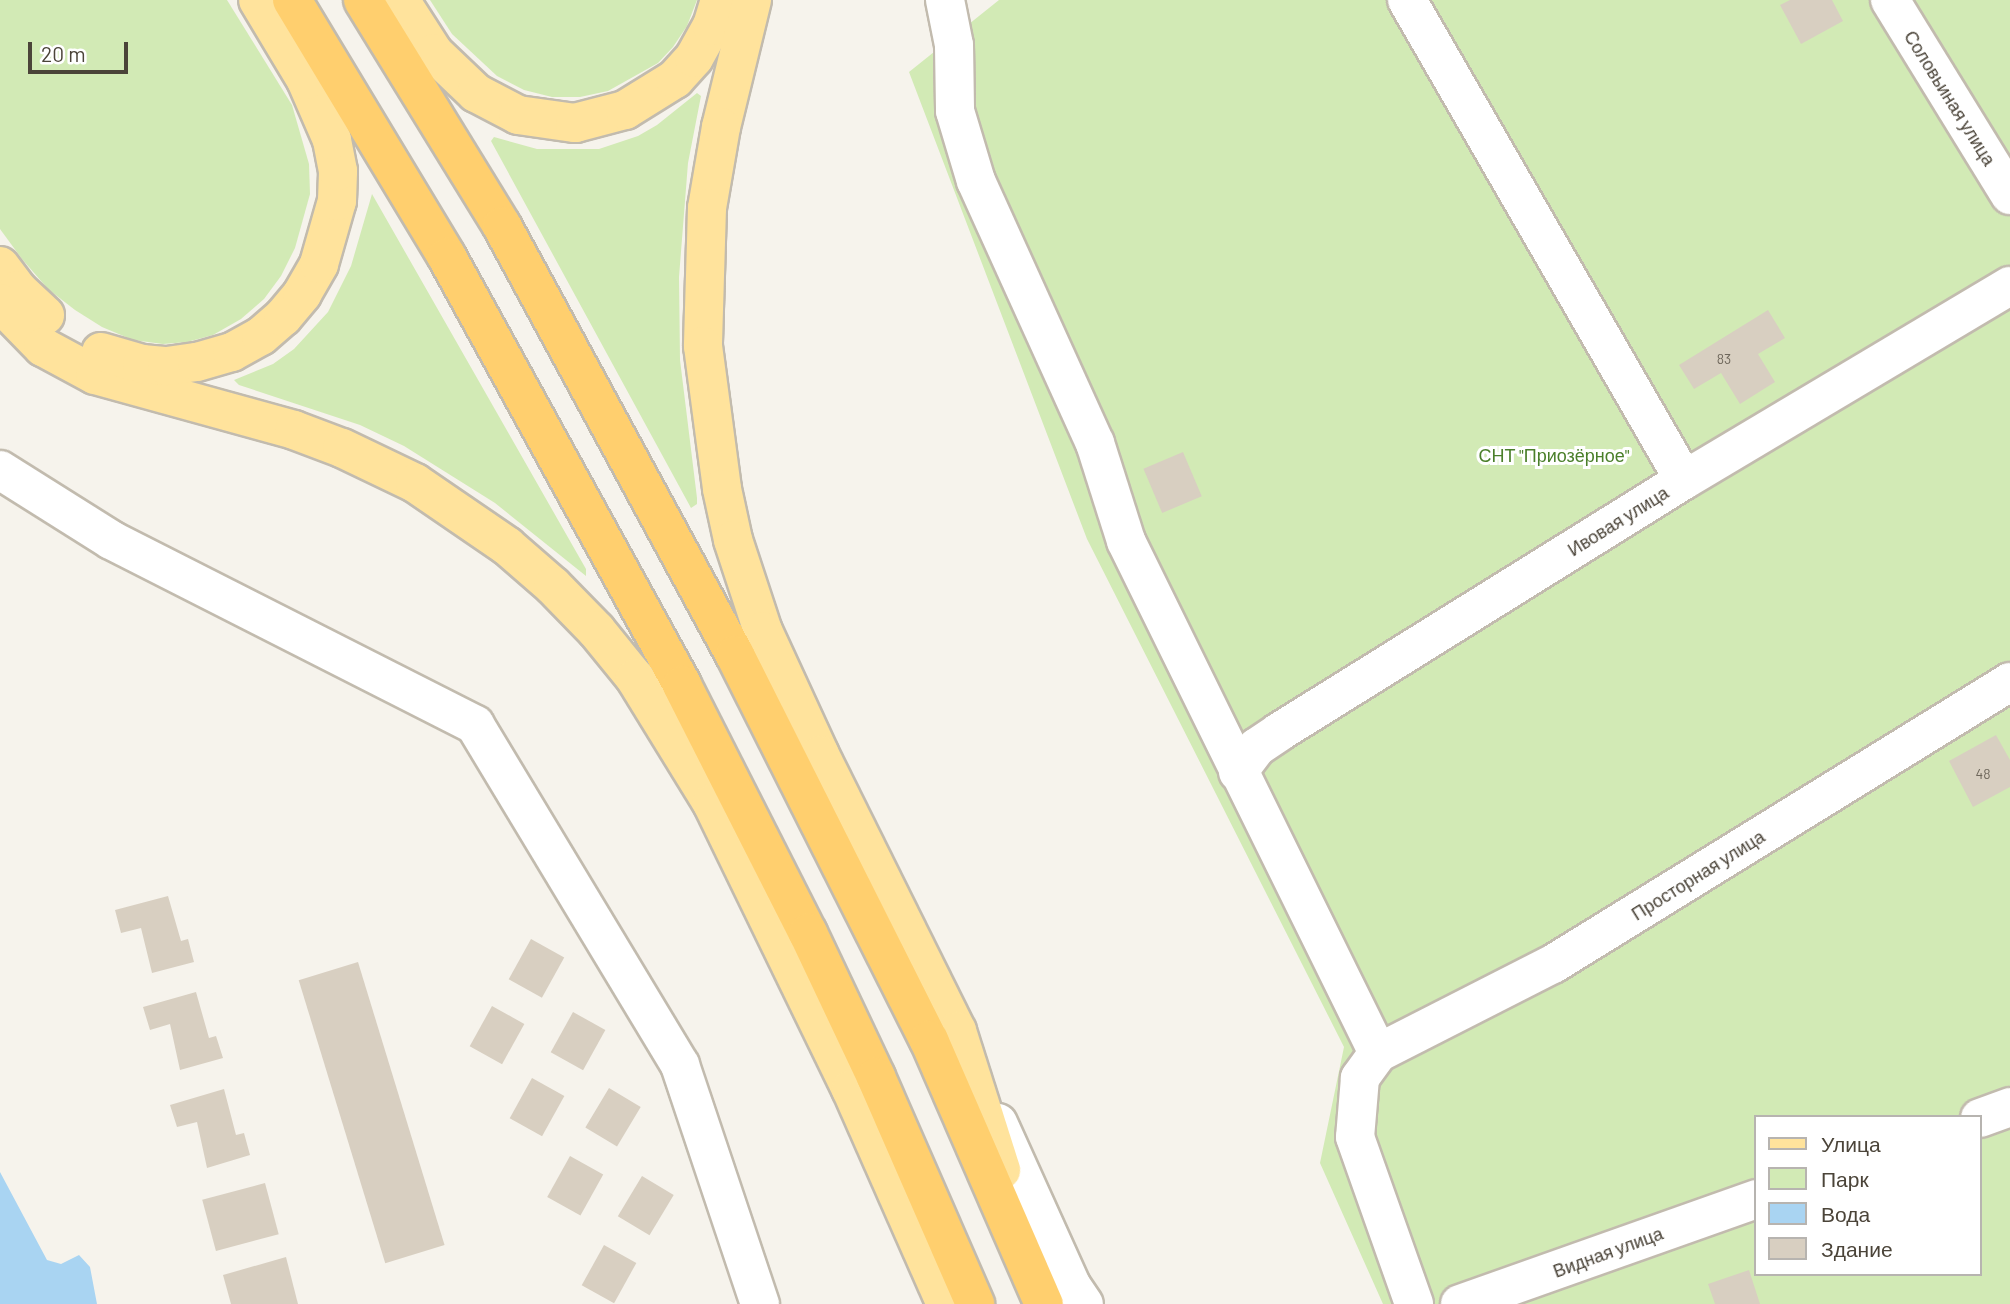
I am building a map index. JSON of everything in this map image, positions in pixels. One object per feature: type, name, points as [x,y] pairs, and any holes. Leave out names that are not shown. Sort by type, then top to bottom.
[{"type":"highway","points":[[292,0],[447,257],[682,685],[819,957],[975,1304]]},
{"type":"highway","points":[[363,0],[502,226],[735,655],[929,1040],[1042,1298]]},
{"type":"main road","points":[[0,266],[18,290],[71,336],[116,358],[142,364],[187,364],[232,352],[261,335],[283,317],[302,294],[319,264],[337,201],[338,171],[322,111],[258,0]]},
{"type":"main road","points":[[400,0],[434,53],[476,93],[518,115],[575,122],[625,110],[675,79],[694,58],[706,37],[720,0]]},
{"type":"main road","points":[[751,0],[720,127],[706,208],[703,346],[722,489],[745,580],[781,673],[957,1031],[1042,1298]]},
{"type":"main road","points":[[0,303],[43,347],[95,375],[294,430],[342,448],[415,483],[507,546],[553,586],[596,631],[635,678],[712,803],[851,1089],[946,1304]]},
{"type":"street","points":[[945,0],[954,45],[955,111],[976,181],[1094,443],[1126,541],[1378,1053],[1360,1078],[1356,1136],[1414,1304]]},
{"type":"street","points":[[1407,0],[1684,480]]},
{"type":"street","name":"Соловьиная улица","points":[[1890,0],[2010,195]]},
{"type":"street","name":"Ивовая улица","points":[[1238,772],[1258,747],[1279,732],[1684,480],[2010,286]]},
{"type":"street","points":[[0,470],[111,540],[475,725],[680,1065],[760,1304]]},
{"type":"street","name":"Просторная улица","points":[[1378,1053],[1553,964],[2010,682]]},
{"type":"street","points":[[867,913],[957,1031],[1071,1285],[1084,1304]]},
{"type":"street","points":[[1982,1117],[2010,1107]]},
{"type":"street","name":"Видная улица","points":[[1460,1304],[1755,1199]]},
{"type":"green space","points":[[0,0],[227,0],[292,105],[309,164],[310,194],[295,248],[281,276],[264,299],[241,319],[213,335],[187,342],[163,344],[133,340],[102,327],[75,310],[48,289],[22,259],[0,229]]},
{"type":"green space","points":[[430,0],[697,0],[687,26],[658,63],[608,91],[580,97],[552,97],[524,90],[497,76],[452,34]]},
{"type":"green space","name":"СНТ \"Приозёрное\"","points":[[999,0],[2010,0],[2010,1304],[1383,1304],[1320,1163],[1344,1047],[1087,539],[909,72]]},
{"type":"green space","points":[[697,93],[701,96],[688,163],[679,277],[680,360],[697,498],[697,504],[691,508],[491,141],[494,137],[537,149],[599,149],[638,136],[657,125]]},
{"type":"green space","points":[[372,194],[586,569],[586,576],[495,503],[404,446],[360,425],[239,385],[234,380],[273,364],[294,349],[328,312],[351,266]]},
{"type":"water","points":[[0,1172],[47,1260],[61,1264],[79,1255],[90,1267],[97,1304],[0,1304]]},
{"type":"building","points":[[1790,0],[1832,0],[1843,21],[1801,44],[1780,5]]},
{"type":"building","points":[[1768,310],[1785,338],[1758,354],[1775,382],[1740,404],[1721,373],[1694,389],[1679,365]]},
{"type":"building","points":[[1183,452],[1202,496],[1162,513],[1143,469]]},
{"type":"building","points":[[1996,735],[2010,760],[2010,787],[1973,807],[1949,761]]},
{"type":"building","points":[[168,896],[181,941],[188,939],[194,962],[152,973],[141,928],[121,933],[115,910]]},
{"type":"building","points":[[531,939],[564,957],[542,998],[509,979]]},
{"type":"building","points":[[358,962],[445,1245],[385,1263],[299,980]]},
{"type":"building","points":[[196,992],[209,1038],[216,1036],[223,1058],[180,1070],[170,1024],[150,1030],[143,1007]]},
{"type":"building","points":[[492,1006],[524,1024],[502,1064],[470,1046]]},
{"type":"building","points":[[573,1012],[605,1030],[583,1070],[551,1052]]},
{"type":"building","points":[[532,1078],[564,1096],[542,1136],[510,1118]]},
{"type":"building","points":[[609,1088],[641,1107],[617,1146],[585,1127]]},
{"type":"building","points":[[224,1089],[236,1135],[244,1133],[250,1155],[207,1168],[197,1122],[177,1127],[170,1105]]},
{"type":"building","points":[[570,1156],[603,1174],[580,1216],[547,1197]]},
{"type":"building","points":[[642,1176],[674,1195],[650,1235],[618,1216]]},
{"type":"building","points":[[265,1183],[279,1234],[216,1251],[202,1200]]},
{"type":"building","points":[[604,1245],[636,1263],[614,1303],[582,1285]]},
{"type":"building","points":[[286,1257],[298,1304],[231,1304],[223,1275]]},
{"type":"building","points":[[1749,1270],[1760,1304],[1715,1304],[1708,1284]]}]
